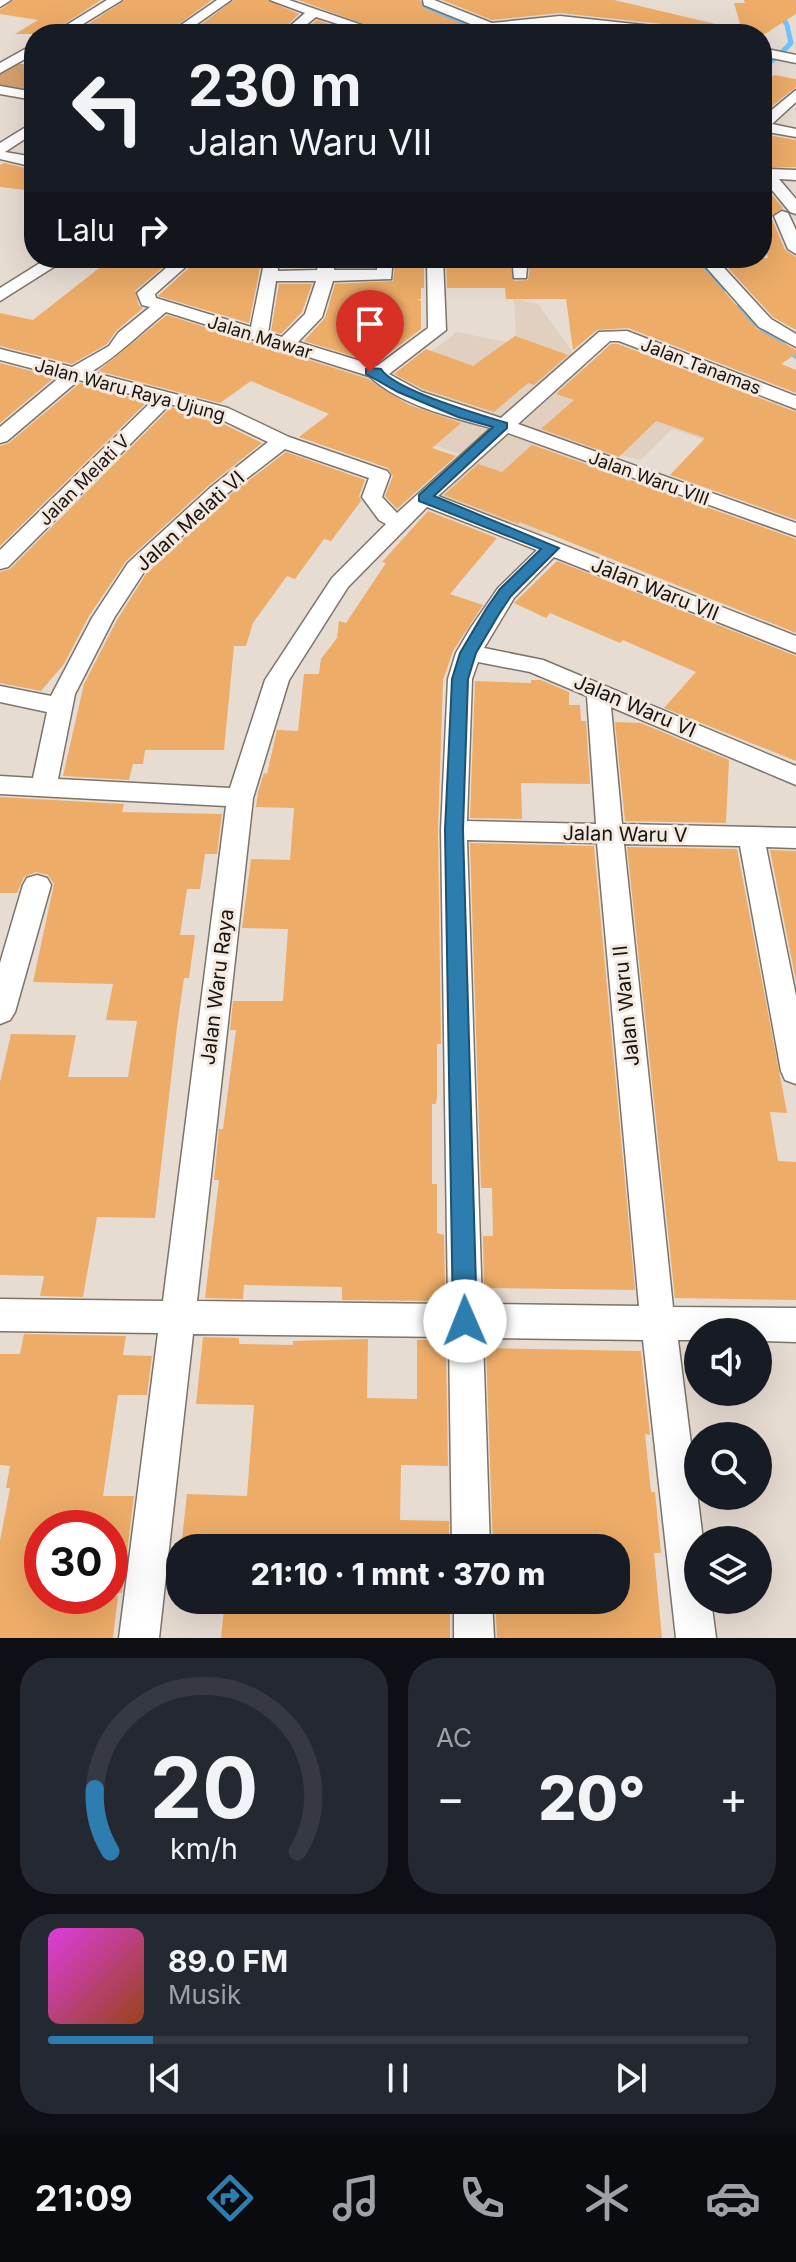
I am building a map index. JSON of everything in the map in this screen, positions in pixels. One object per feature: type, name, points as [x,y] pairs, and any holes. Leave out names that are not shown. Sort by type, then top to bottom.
[{"type":"street","points":[[75,24],[116,0]]},
{"type":"street","points":[[189,24],[225,0]]},
{"type":"street","points":[[276,0],[351,24]]},
{"type":"street","points":[[428,2],[470,24]]},
{"type":"street","points":[[530,20],[550,7]]},
{"type":"street","points":[[299,24],[314,12]]},
{"type":"street","points":[[508,24],[530,20],[581,24]]},
{"type":"street","points":[[558,24],[560,20]]},
{"type":"street","points":[[772,54],[796,59]]},
{"type":"street","points":[[0,69],[24,56]]},
{"type":"street","points":[[0,90],[24,94]]},
{"type":"street","points":[[772,117],[796,94]]},
{"type":"street","points":[[772,129],[796,133]]},
{"type":"street","points":[[1,150],[24,133]]},
{"type":"street","points":[[1,150],[24,153]]},
{"type":"street","points":[[1,150],[24,158]]},
{"type":"street","points":[[772,174],[796,175]]},
{"type":"street","points":[[772,185],[791,214],[796,249]]},
{"type":"street","points":[[0,296],[44,268]]},
{"type":"street","points":[[163,306],[148,301],[146,293],[176,268]]},
{"type":"street","points":[[259,336],[270,268]]},
{"type":"street","points":[[284,344],[313,321],[325,289],[326,268]]},
{"type":"street","points":[[339,268],[385,275],[385,268]]},
{"type":"street","points":[[376,372],[388,369],[437,330],[435,268]]},
{"type":"street","points":[[715,268],[765,323],[796,342]]},
{"type":"street","points":[[0,437],[76,373],[115,350],[124,337],[163,306]]},
{"type":"street","name":"Jalan Mawar","points":[[163,306],[376,372],[379,377],[403,390],[463,414],[503,425]]},
{"type":"street","points":[[765,323],[786,317]]},
{"type":"street","name":"Jalan Tanamas","points":[[605,336],[621,335],[796,403]]},
{"type":"street","name":"Jalan Waru Raya","points":[[139,1638],[240,798],[277,680],[340,583],[424,498],[605,336]]},
{"type":"street","name":"Jalan Waru Raya Ujung","points":[[0,354],[221,412],[282,441],[380,475],[372,497],[386,516],[399,523]]},
{"type":"street","name":"Jalan Melati V","points":[[0,562],[167,397]]},
{"type":"street","name":"Jalan Waru VIII","points":[[503,425],[796,530]]},
{"type":"street","name":"Jalan Melati VI","points":[[43,788],[63,694],[96,630],[136,568],[217,492],[282,441]]},
{"type":"street","name":"Jalan Waru VII","points":[[424,498],[796,645]]},
{"type":"street","points":[[471,1534],[454,830],[459,692],[468,653],[506,593],[551,548]]},
{"type":"street","name":"Jalan Waru VI","points":[[468,653],[535,665],[796,776]]},
{"type":"street","name":"Jalan Waru II","points":[[598,690],[656,1323],[696,1638]]},
{"type":"street","points":[[0,694],[62,707]]},
{"type":"street","points":[[0,785],[240,798]]},
{"type":"street","name":"Jalan Waru V","points":[[454,830],[796,838]]},
{"type":"street","points":[[751,837],[796,1071]]},
{"type":"street","points":[[0,1012],[6,969],[37,885]]},
{"type":"street","points":[[0,1315],[796,1325]]},
{"type":"street","points":[[473,1614],[474,1638]]},
{"type":"shaded area","points":[[17,63],[24,64],[24,91],[0,87],[0,74]]},
{"type":"shaded area","points":[[514,299],[538,304],[589,375],[778,403],[733,450],[672,429],[641,460],[615,454],[538,536],[435,497],[478,461],[249,378],[285,349],[392,381],[457,332],[516,344]]},
{"type":"building","points":[[14,0],[101,0],[64,24],[31,24],[38,20],[0,14],[0,10]]},
{"type":"building","points":[[125,0],[212,0],[179,24],[88,24]]},
{"type":"building","points":[[234,0],[267,0],[299,14],[288,24],[202,24]]},
{"type":"building","points":[[298,0],[420,0],[423,8],[463,24],[364,24]]},
{"type":"building","points":[[442,0],[614,0],[716,24],[662,24],[560,13],[492,20]]},
{"type":"building","points":[[744,0],[796,0],[796,14],[772,29],[772,24],[740,24],[734,3],[745,3]]},
{"type":"building","points":[[772,77],[796,79],[796,87],[772,106]]},
{"type":"building","points":[[772,136],[796,140],[796,167],[772,168]]},
{"type":"building","points":[[4,163],[24,168],[24,190],[0,187],[0,165]]},
{"type":"building","points":[[772,195],[783,208],[772,216]]},
{"type":"building","points":[[772,219],[785,250],[796,257],[796,330],[773,317],[728,268],[772,268]]},
{"type":"building","points":[[99,268],[162,268],[135,291],[139,306],[143,308],[116,331],[107,344],[72,364],[0,346],[0,313],[33,320]]},
{"type":"building","points":[[189,268],[260,268],[249,323],[158,296]]},
{"type":"building","points":[[395,268],[424,268],[424,288],[421,288],[421,299],[417,299],[421,301],[421,329],[376,363],[304,341],[325,318],[335,284],[393,281]]},
{"type":"building","points":[[446,268],[511,268],[514,281],[528,280],[530,268],[704,268],[757,329],[796,350],[796,354],[781,364],[796,370],[796,393],[628,328],[597,330],[573,350],[566,299],[506,299],[505,288],[447,288]]},
{"type":"building","points":[[279,284],[312,284],[302,312],[281,334],[271,331]]},
{"type":"building","points":[[167,315],[368,379],[409,405],[461,423],[432,448],[456,456],[397,509],[385,496],[393,476],[388,468],[299,437],[329,414],[251,381],[220,403],[98,371]]},
{"type":"building","points":[[515,336],[568,355],[534,385],[528,383],[494,412],[423,389],[394,374],[426,349],[473,366]]},
{"type":"building","points":[[611,344],[618,344],[796,412],[796,520],[670,475],[705,438],[656,421],[619,457],[541,429],[574,400],[556,394]]},
{"type":"building","points":[[0,363],[55,377],[0,423]]},
{"type":"building","points":[[80,383],[147,402],[0,546],[0,446],[9,443]]},
{"type":"building","points":[[171,407],[213,419],[262,443],[208,486],[126,561],[89,616],[64,664],[41,691],[0,683],[0,572],[10,569]]},
{"type":"building","points":[[532,445],[796,539],[796,633],[520,522],[518,524],[444,495],[478,464],[502,472]]},
{"type":"building","points":[[286,452],[365,480],[359,496],[361,501],[331,541],[324,539],[295,579],[287,576],[253,623],[246,646],[234,646],[224,750],[145,750],[143,764],[133,764],[129,780],[63,776],[84,684],[117,620],[146,574],[226,498]]},
{"type":"building","points":[[428,511],[497,538],[450,594],[483,605],[453,651],[443,680],[438,830],[441,1044],[437,1044],[436,1104],[432,1104],[432,1184],[437,1184],[437,1233],[444,1235],[445,1287],[441,1287],[441,1301],[342,1300],[342,1287],[244,1285],[243,1299],[205,1298],[219,1180],[214,1180],[219,1129],[223,1129],[236,1030],[230,1030],[233,1001],[283,1001],[288,929],[242,928],[251,859],[290,860],[294,808],[256,807],[258,792],[264,773],[267,774],[277,730],[298,731],[304,674],[319,674],[321,659],[337,638],[339,621],[346,623],[386,563],[382,562]]},
{"type":"building","points":[[557,561],[796,656],[796,761],[664,708],[696,672],[623,640],[620,643],[550,613],[546,618],[514,603]]},
{"type":"building","points":[[531,680],[541,680],[569,692],[569,705],[580,705],[581,721],[586,721],[590,784],[521,783],[522,819],[470,818],[475,681],[531,683]]},
{"type":"building","points":[[615,722],[641,723],[729,760],[726,823],[625,821]]},
{"type":"building","points":[[0,797],[124,804],[122,812],[222,814],[217,854],[205,854],[200,889],[187,889],[180,935],[195,935],[189,978],[184,978],[177,1027],[155,1218],[97,1217],[83,1297],[40,1296],[44,1276],[0,1275],[0,1082],[11,1034],[76,1035],[68,1077],[128,1077],[137,1021],[106,1020],[113,984],[33,982],[54,884],[48,875],[36,872],[24,877],[17,893],[0,893]]},
{"type":"building","points":[[470,843],[594,846],[635,1290],[484,1288],[483,1236],[493,1236],[492,1188],[481,1188]]},
{"type":"building","points":[[627,847],[737,849],[787,1113],[770,1112],[778,1161],[796,1162],[796,1300],[675,1298]]},
{"type":"building","points":[[770,850],[796,851],[796,981]]},
{"type":"building","points":[[24,1334],[126,1336],[123,1355],[152,1356],[147,1395],[118,1395],[103,1496],[134,1496],[128,1544],[128,1510],[24,1510],[24,1614],[116,1614],[113,1638],[0,1638],[0,1541],[10,1488],[6,1488],[10,1466],[0,1465],[0,1354],[20,1354]]},
{"type":"building","points":[[203,1337],[239,1338],[239,1344],[293,1345],[293,1341],[368,1339],[367,1398],[417,1399],[417,1340],[441,1340],[441,1346],[446,1347],[448,1466],[401,1465],[400,1520],[449,1521],[449,1534],[183,1534],[187,1494],[247,1496],[254,1405],[196,1404]]},
{"type":"building","points":[[486,1348],[641,1351],[650,1435],[645,1434],[661,1553],[654,1553],[662,1638],[497,1638],[496,1614],[630,1614],[630,1534],[493,1534]]},
{"type":"building","points":[[224,1614],[450,1614],[450,1638],[221,1638]]},
{"type":"waterway","points":[[412,0],[465,24]]},
{"type":"waterway","points":[[772,0],[787,25],[791,43],[782,52]]},
{"type":"waterway","points":[[705,268],[722,290]]},
{"type":"waterway","points":[[737,308],[796,356]]},
{"type":"route","points":[[370,372],[376,372],[379,377],[403,390],[463,414],[503,425],[424,498],[551,548],[506,593],[492,613],[468,653],[460,679],[454,830],[465,1321]]}]
